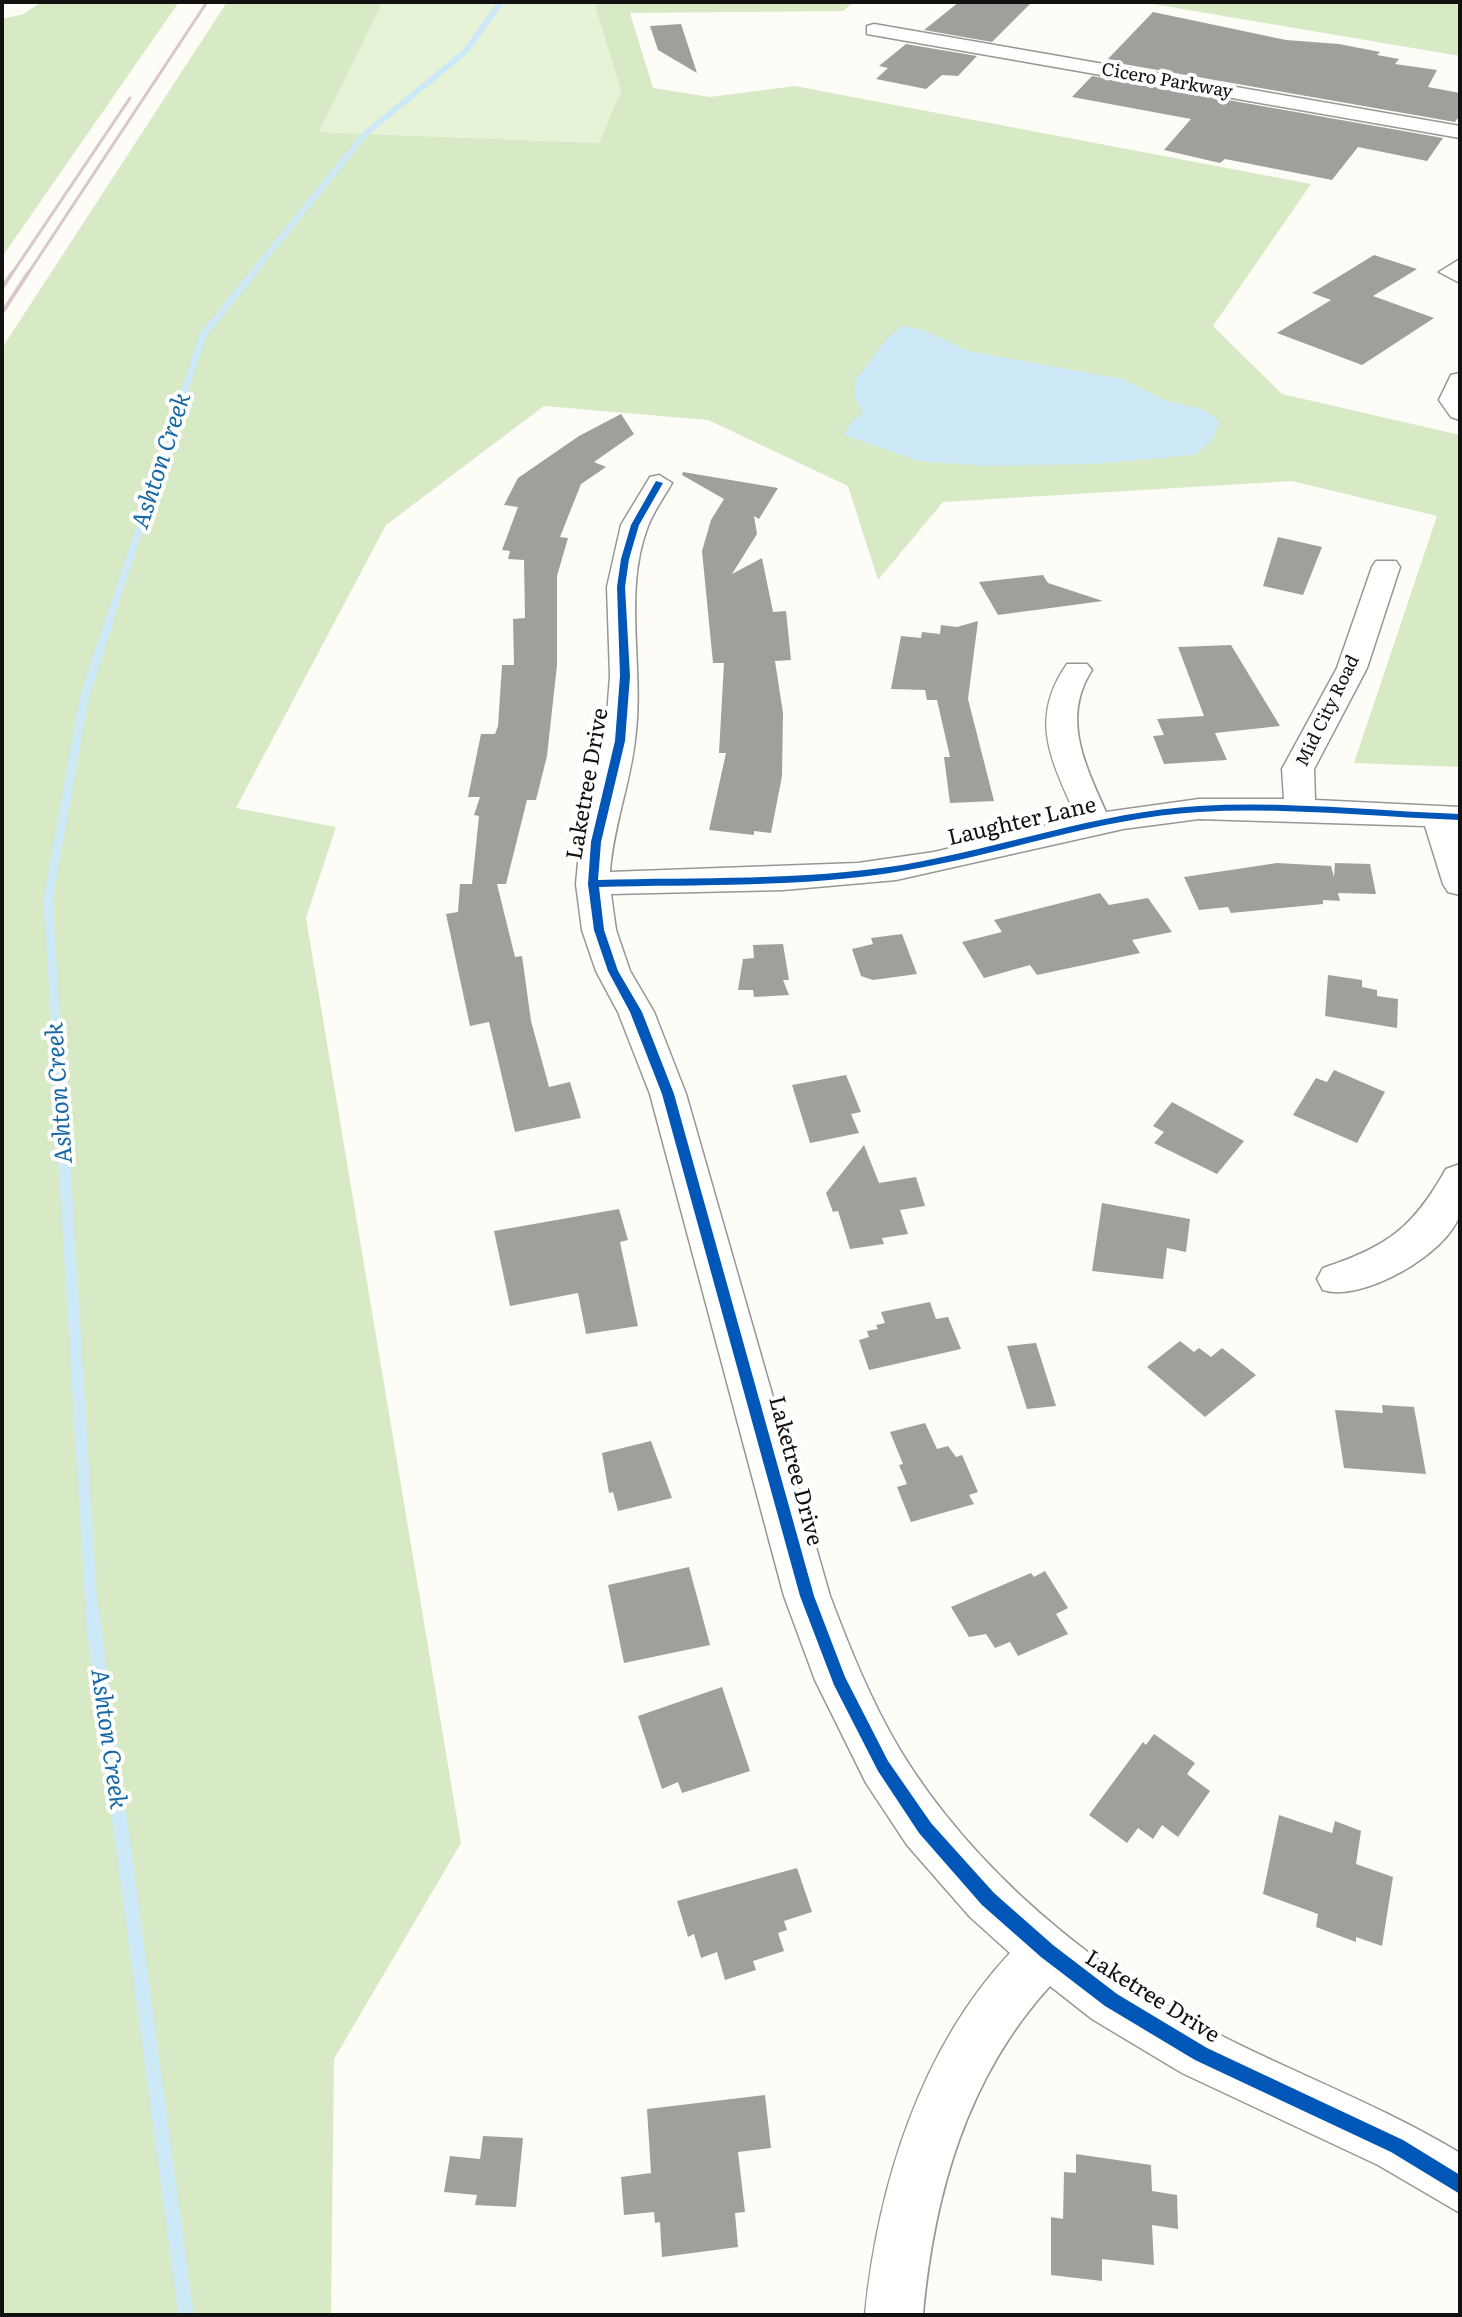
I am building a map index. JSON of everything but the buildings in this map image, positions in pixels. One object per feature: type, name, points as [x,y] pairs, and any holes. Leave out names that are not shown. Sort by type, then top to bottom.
[{"type":"street","name":"Cicero Parkway","points":[[874,30],[1460,132]]},
{"type":"street","points":[[1460,266],[1450,272],[1460,276]]},
{"type":"street","points":[[1460,380],[1451,400],[1460,412]]},
{"type":"street","name":"Laketree Drive","points":[[659,483],[635,525],[621,587],[625,676],[620,741],[596,842],[593,884],[599,930],[613,971],[636,1012],[668,1094],[807,1596],[839,1680],[883,1766],[925,1828],[988,1899],[1047,1951],[1111,2000],[1201,2054],[1397,2146],[1460,2185]]},
{"type":"street","name":"Mid City Road","points":[[1300,811],[1298,769],[1352,668],[1386,567]]},
{"type":"street","points":[[1077,670],[1060,697],[1059,713],[1064,748],[1096,825]]},
{"type":"street","name":"Laughter Lane","points":[[593,884],[840,875],[895,869],[961,858],[1096,825],[1199,809],[1449,816]]},
{"type":"street","points":[[1449,816],[1460,884]]},
{"type":"street","points":[[1337,1279],[1368,1271],[1410,1248],[1428,1233],[1460,1179]]},
{"type":"street","points":[[894,2315],[897,2268],[922,2159],[954,2079],[996,2010],[1047,1951]]},
{"type":"green space","points":[[41,2],[179,2],[2,257],[2,19],[24,14]]},
{"type":"green space","points":[[227,2],[383,2],[319,132],[599,143],[621,91],[595,6],[597,2],[854,2],[843,11],[630,13],[653,88],[710,97],[795,86],[1311,184],[1213,326],[1282,394],[1460,435],[1460,767],[1354,763],[1437,516],[1292,481],[943,502],[878,580],[848,486],[708,420],[544,406],[386,525],[236,808],[336,827],[306,918],[461,1843],[334,2059],[331,2315],[2,2315],[2,348]]},
{"type":"green space","points":[[383,2],[597,2],[595,6],[621,91],[600,143],[319,132]]},
{"type":"green space","points":[[1141,2],[1460,2],[1460,56]]},
{"type":"water","points":[[904,326],[926,331],[968,351],[1122,379],[1166,401],[1202,409],[1220,421],[1212,440],[1194,455],[1093,464],[987,466],[919,461],[844,435],[852,421],[863,412],[855,398],[855,379],[889,336]]},
{"type":"waterway","name":"Ashton Creek","points":[[251,275],[365,134],[465,52],[501,2]]},
{"type":"waterway","name":"Ashton Creek","points":[[109,621],[203,335],[253,273]]},
{"type":"waterway","name":"Ashton Creek","points":[[58,1060],[48,900],[84,699],[110,619]]},
{"type":"waterway","name":"Ashton Creek","points":[[58,1058],[92,1615]]},
{"type":"waterway","name":"Ashton Creek","points":[[92,1613],[186,2315]]},
{"type":"railway","points":[[27,275],[207,2]]},
{"type":"railway","points":[[11,275],[130,98]]},
{"type":"railway","points":[[2,288],[12,273]]},
{"type":"railway","points":[[2,313],[28,273]]},
{"type":"cycle path","points":[[659,483],[635,525],[621,587],[625,676],[620,741],[596,842],[593,884],[599,930],[613,971],[636,1012],[668,1094],[807,1596],[839,1680],[883,1766],[925,1828],[988,1899],[1047,1951],[1111,2000],[1201,2054],[1397,2146],[1460,2185]]},
{"type":"cycle path","points":[[593,884],[858,874],[934,863],[1085,826],[1161,812],[1199,809],[1297,809],[1460,817]]}]
